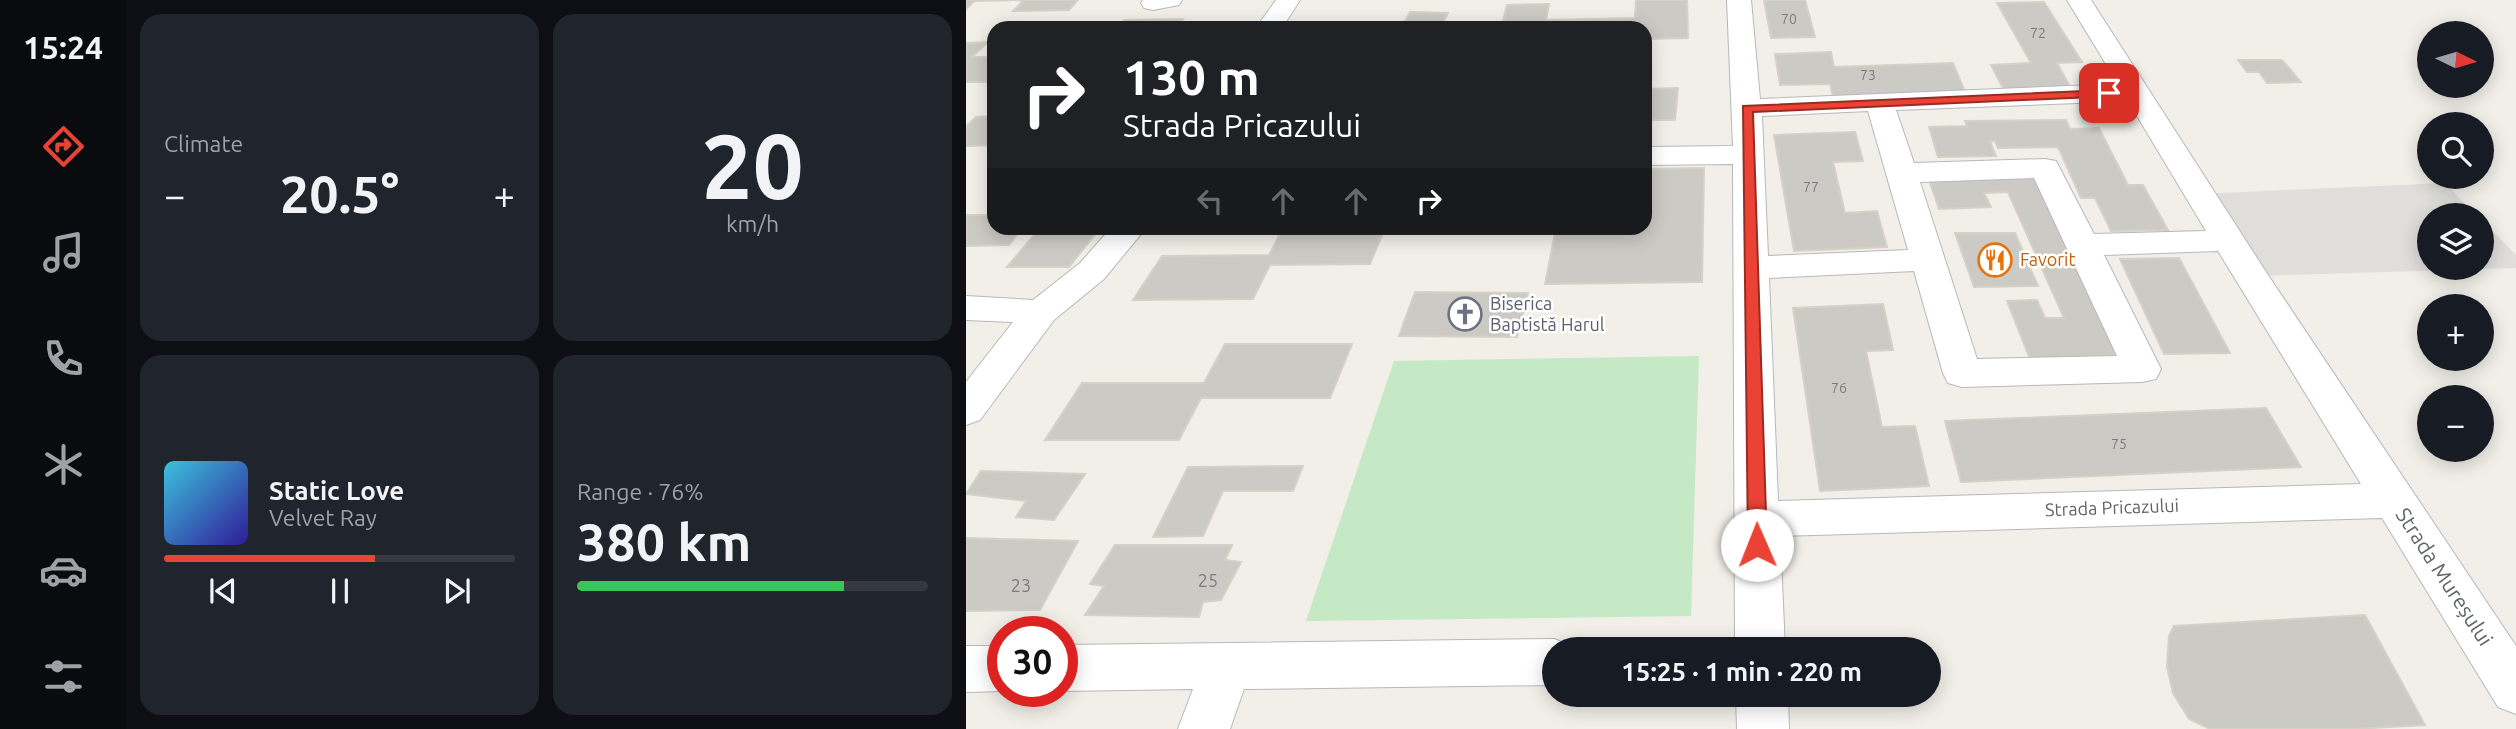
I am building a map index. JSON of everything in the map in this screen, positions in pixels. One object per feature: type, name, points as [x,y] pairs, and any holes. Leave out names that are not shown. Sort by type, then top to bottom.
[{"type":"street","points":[[1274,21],[1288,0]]},
{"type":"street","points":[[1739,0],[1747,108],[1760,637]]},
{"type":"street","points":[[2079,0],[2394,500]]},
{"type":"street","points":[[1747,108],[2135,92]]},
{"type":"street","points":[[1880,104],[1962,373],[2142,369],[2045,167],[1903,173]]},
{"type":"street","points":[[1652,156],[1748,155]]},
{"type":"street","points":[[966,410],[1041,312],[1092,271],[1123,235]]},
{"type":"street","points":[[2082,245],[2228,240]]},
{"type":"street","points":[[1751,268],[1926,260]]},
{"type":"street","points":[[966,308],[1041,312]]},
{"type":"street","name":"Strada Pricazului","points":[[1757,519],[2394,500]]},
{"type":"street","name":"Strada Mureșului","points":[[2394,500],[2516,690]]},
{"type":"street","points":[[1078,668],[1542,662]]},
{"type":"street","points":[[1205,729],[1227,666]]},
{"type":"street","points":[[966,669],[987,669]]},
{"type":"street","points":[[1762,707],[1763,729]]},
{"type":"shaded area","points":[[2417,184],[2417,189],[2451,189],[2464,203],[2417,203],[2417,271],[2251,276],[2199,194]]},
{"type":"shaded area","points":[[2494,232],[2516,255],[2516,268],[2494,269]]},
{"type":"green space","points":[[1699,356],[1691,616],[1306,621],[1394,361]]},
{"type":"building","points":[[966,0],[1024,0],[974,1],[966,9]]},
{"type":"building","points":[[1024,0],[1078,0],[1069,10],[1013,11]]},
{"type":"building","points":[[1636,0],[1687,0],[1688,38],[1652,39],[1652,21],[1503,21],[1507,5],[1549,4],[1546,20],[1635,18]]},
{"type":"building","points":[[1764,0],[1805,0],[1815,37],[1771,38]]},
{"type":"building","points":[[2044,2],[2082,62],[2057,63],[2072,90],[2005,92],[1991,65],[2031,63],[1997,3]]},
{"type":"building","points":[[1410,12],[1448,13],[1444,21],[1405,21]]},
{"type":"building","points":[[1183,19],[1181,21],[1124,20]]},
{"type":"building","points":[[987,42],[972,57],[987,57],[987,82],[966,82],[966,43]]},
{"type":"building","points":[[1831,52],[1834,67],[1953,63],[1965,92],[1833,96],[1830,84],[1780,85],[1775,54]]},
{"type":"building","points":[[2238,60],[2282,60],[2301,82],[2267,83],[2259,72],[2247,72]]},
{"type":"building","points":[[1678,88],[1675,120],[1652,120],[1652,89]]},
{"type":"building","points":[[987,116],[987,145],[966,146],[966,127],[976,117]]},
{"type":"building","points":[[2066,120],[2070,129],[2099,128],[2128,185],[2143,185],[2168,230],[2111,231],[2095,198],[2081,198],[2058,147],[1998,148],[1995,141],[1990,141],[1996,156],[1938,157],[1929,127],[1967,126],[1965,121]]},
{"type":"building","points":[[1855,132],[1863,161],[1833,162],[1845,213],[1877,211],[1887,247],[1794,251],[1774,135]]},
{"type":"building","points":[[1704,168],[1702,282],[1545,284],[1555,235],[1652,235],[1652,169]]},
{"type":"building","points":[[2036,173],[2124,355],[2030,359],[2007,301],[2037,300],[2045,318],[2064,318],[2008,192],[1984,193],[1991,207],[1939,209],[1928,177]]},
{"type":"building","points":[[966,215],[987,215],[987,235],[1017,235],[1009,245],[966,246]]},
{"type":"building","name":"Favorit","points":[[1955,233],[2015,233],[2038,286],[1974,287]]},
{"type":"building","points":[[1034,235],[1094,235],[1069,267],[1007,267]]},
{"type":"building","points":[[1279,235],[1382,235],[1370,264],[1270,265],[1253,299],[1133,300],[1162,256],[1269,255]]},
{"type":"building","points":[[2179,258],[2230,353],[2164,354],[2120,259]]},
{"type":"building","name":"Biserica Baptistă Harul","points":[[1415,292],[1528,293],[1517,337],[1399,336]]},
{"type":"building","points":[[1883,304],[1893,350],[1866,351],[1882,427],[1915,426],[1929,486],[1820,491],[1793,308]]},
{"type":"building","points":[[1225,344],[1352,344],[1330,398],[1201,398],[1179,440],[1045,440],[1082,383],[1204,383]]},
{"type":"building","points":[[2266,408],[2301,467],[1961,482],[1945,421]]},
{"type":"building","points":[[1303,466],[1293,491],[1223,491],[1203,536],[1153,537],[1188,467]]},
{"type":"building","points":[[981,471],[1085,474],[1054,520],[1016,517],[1026,501],[966,494]]},
{"type":"building","points":[[966,538],[1078,541],[1040,610],[966,611]]},
{"type":"building","points":[[1115,545],[1232,545],[1225,560],[1241,562],[1221,600],[1203,602],[1199,617],[1085,615],[1104,586],[1090,584]]},
{"type":"building","points":[[2365,615],[2425,725],[2353,729],[2210,729],[2189,719],[2173,693],[2167,667],[2169,636],[2174,626]]},
{"type":"place","name":"Favorit","points":[[1995,260]]},
{"type":"place","name":"Biserica Baptistă Harul","points":[[1465,314]]},
{"type":"route","points":[[1757,545],[1747,108],[2109,93]]}]
